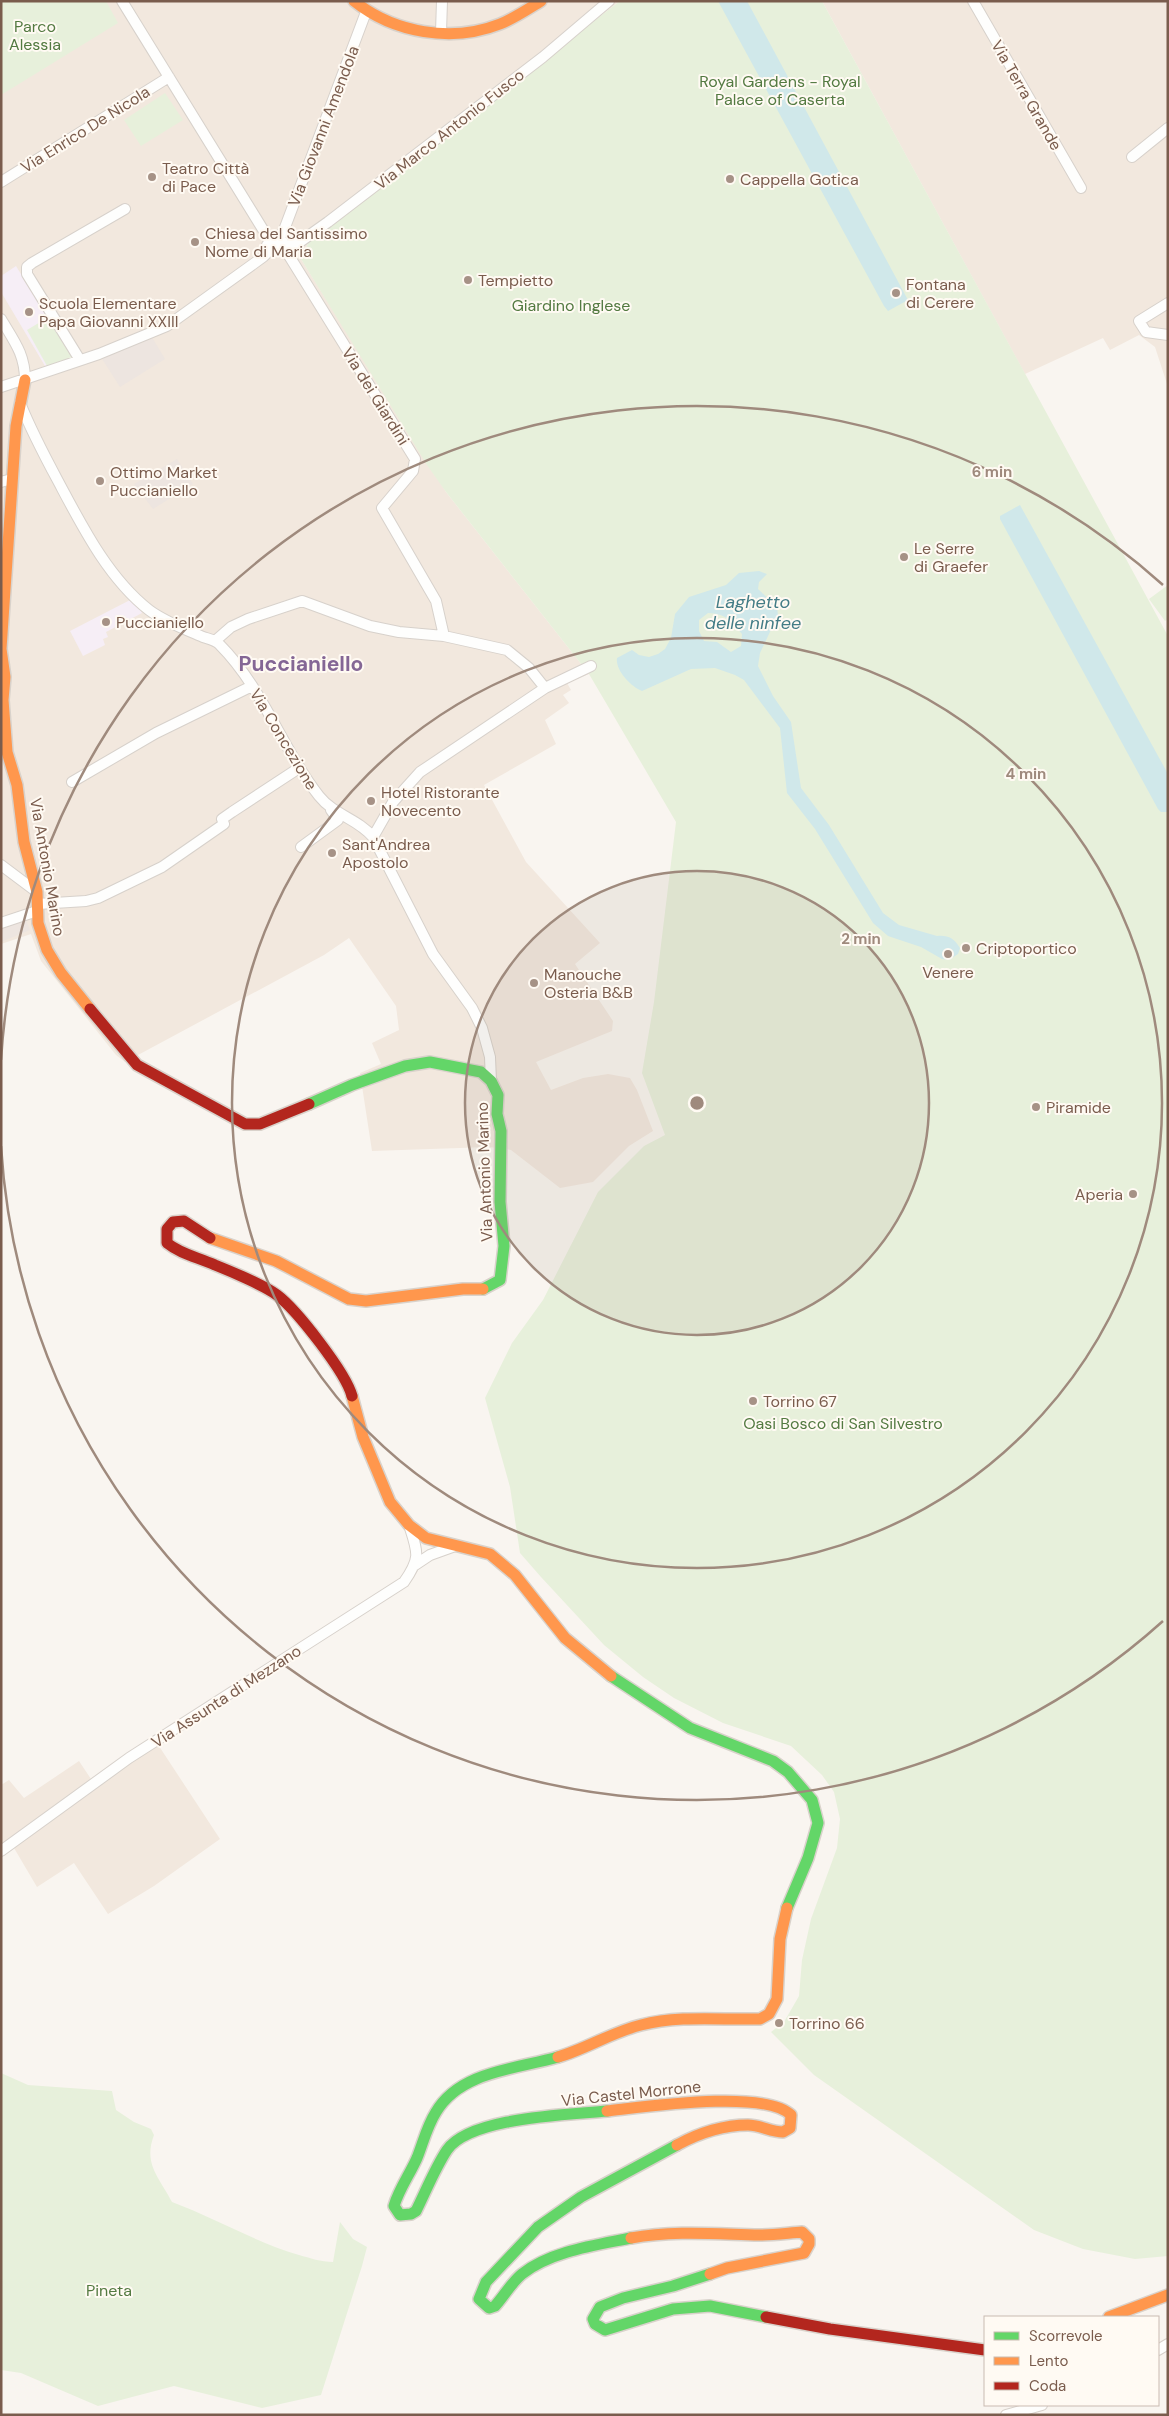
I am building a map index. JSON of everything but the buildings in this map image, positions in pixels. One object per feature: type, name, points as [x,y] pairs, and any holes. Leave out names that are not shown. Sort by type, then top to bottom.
[{"type":"street","points":[[122,1],[275,244]]},
{"type":"street","points":[[354,1],[366,12],[422,32],[463,33],[497,25],[541,1]]},
{"type":"street","points":[[441,32],[442,1]]},
{"type":"street","name":"Via Marco Antonio Fusco","points":[[275,244],[297,244],[543,57],[610,1]]},
{"type":"street","name":"Via Terra Grande","points":[[973,1],[1081,188]]},
{"type":"street","name":"Via Giovanni Amendola","points":[[1,387],[80,360],[167,326],[263,257],[284,230],[366,12]]},
{"type":"street","name":"Via Enrico De Nicola","points":[[1,182],[169,77]]},
{"type":"street","points":[[1132,157],[1168,128]]},
{"type":"street","points":[[80,360],[27,274],[27,267],[125,209]]},
{"type":"street","name":"Via dei Giardini","points":[[275,244],[416,459],[413,471],[382,508],[436,601],[444,636]]},
{"type":"street","points":[[1168,303],[1139,321],[1146,332],[1168,335]]},
{"type":"street","points":[[1,319],[25,362],[25,380]]},
{"type":"street","name":"Via Antonio Marino","points":[[25,380],[7,480],[1,649],[5,677],[3,700],[7,752],[18,785],[24,842],[47,950],[61,974],[137,1064],[245,1124],[260,1124],[276,1119],[352,1085],[405,1066],[430,1062],[481,1072],[491,1081],[498,1095],[497,1114],[501,1131],[500,1202],[504,1246],[503,1267],[500,1280],[484,1289],[462,1289],[366,1301],[348,1299],[276,1261],[213,1240],[184,1221],[173,1222],[167,1229],[167,1243],[178,1252],[214,1264],[277,1295],[322,1345],[350,1387],[363,1437],[390,1502],[409,1525],[426,1538],[459,1545]]},
{"type":"street","name":"Via Concezione","points":[[20,402],[30,427],[69,501],[98,552],[114,572],[148,608],[161,618],[215,641],[227,653],[252,686],[299,768],[328,805],[357,823],[373,837],[433,954],[472,1008],[482,1028],[490,1057],[491,1081]]},
{"type":"street","points":[[215,641],[232,627],[248,619],[302,602],[370,626],[399,632],[444,636],[507,650],[529,668],[545,688]]},
{"type":"street","points":[[373,837],[394,802],[420,772],[545,688],[591,666]]},
{"type":"street","points":[[72,782],[156,733],[252,686]]},
{"type":"street","points":[[1,923],[37,902],[86,901],[98,898],[162,867],[224,824],[222,819],[299,768]]},
{"type":"street","points":[[302,847],[338,820],[328,805]]},
{"type":"street","points":[[1,865],[37,902]]},
{"type":"street","points":[[409,1525],[416,1546],[416,1565]]},
{"type":"street","points":[[416,1565],[430,1555],[459,1545]]},
{"type":"street","name":"Via Castel Morrone","points":[[459,1545],[490,1554],[515,1575],[565,1638],[623,1686],[690,1728],[773,1762],[788,1772],[812,1800],[818,1823],[808,1858],[787,1909],[780,1939],[778,1991],[774,2008],[769,2014],[760,2018],[681,2018],[641,2024],[616,2033],[583,2050],[482,2077],[459,2088],[439,2107],[426,2132],[417,2157],[397,2194],[394,2206],[397,2211],[400,2215],[406,2215],[416,2211],[448,2149],[462,2136],[498,2123],[702,2100],[764,2104],[786,2110],[791,2115],[790,2128],[783,2132],[776,2132],[750,2125],[719,2128],[694,2136],[581,2197],[538,2227],[486,2282],[479,2299],[490,2308],[495,2306],[513,2282],[522,2274],[537,2265],[573,2250],[657,2233],[762,2234],[802,2232],[808,2235],[810,2240],[810,2246],[804,2253],[727,2268],[673,2286],[610,2302],[595,2313],[593,2319],[595,2324],[600,2328],[611,2329],[657,2313],[692,2306],[710,2306],[830,2329],[984,2350]]},
{"type":"street","name":"Via Assunta di Mezzano","points":[[1,1851],[130,1758],[404,1582],[416,1565]]},
{"type":"street","points":[[1112,2316],[1168,2295]]},
{"type":"street","points":[[1006,2415],[1038,2406]]},
{"type":"shaded area","points":[[1,1],[620,1],[310,239],[301,259],[446,492],[589,674],[567,683],[571,690],[563,695],[569,703],[545,720],[556,744],[484,785],[526,862],[600,943],[575,964],[613,1021],[612,1031],[536,1062],[551,1090],[583,1078],[608,1074],[630,1078],[637,1090],[653,1131],[629,1146],[593,1182],[560,1188],[511,1150],[489,1147],[372,1151],[360,1073],[381,1064],[372,1043],[399,1030],[396,1006],[349,938],[324,955],[125,1062],[116,1055],[41,961],[31,934],[1,944]]},
{"type":"shaded area","points":[[822,1],[1168,1],[1168,387],[1155,347],[1139,335],[1110,350],[1103,338],[1025,374]]},
{"type":"shaded area","name":"Scuola Elementare Papa Giovanni XXIII","points":[[16,266],[72,357],[45,366],[1,292],[1,276]]},
{"type":"shaded area","points":[[150,334],[165,359],[120,387],[99,354]]},
{"type":"shaded area","points":[[177,459],[193,484],[153,509],[134,484]]},
{"type":"shaded area","name":"Puccianiello","points":[[132,599],[134,604],[137,603],[142,613],[106,632],[108,637],[103,639],[105,645],[83,656],[70,631]]},
{"type":"shaded area","points":[[26,920],[30,930],[1,942],[1,928]]},
{"type":"shaded area","points":[[153,1737],[220,1839],[154,1886],[108,1914],[74,1863],[37,1887],[14,1848],[1,1857],[1,1785],[9,1780],[24,1798],[79,1761],[91,1779]]},
{"type":"green space","name":"Parco Alessia","points":[[1,1],[106,1],[118,23],[1,95]]},
{"type":"green space","points":[[620,1],[822,1],[1168,636],[1168,2256],[1135,2259],[1083,2249],[1034,2230],[814,2075],[771,2032],[784,2022],[799,1996],[802,1960],[811,1919],[837,1848],[840,1819],[834,1792],[822,1775],[791,1746],[723,1723],[674,1698],[643,1677],[604,1645],[520,1553],[510,1487],[485,1398],[512,1343],[543,1300],[598,1192],[644,1146],[665,1135],[642,1073],[654,1002],[676,822],[589,674],[446,492],[427,465],[301,259],[310,239]]},
{"type":"green space","points":[[165,93],[183,120],[141,146],[124,120]]},
{"type":"green space","points":[[47,318],[72,357],[47,366],[27,330]]},
{"type":"green space","points":[[1168,585],[1168,619],[1165,621],[1149,599]]},
{"type":"green space","name":"Pineta","points":[[1,2073],[28,2085],[112,2091],[116,2110],[134,2122],[151,2129],[154,2135],[150,2154],[151,2162],[172,2202],[283,2250],[316,2260],[333,2262],[340,2222],[353,2239],[367,2247],[321,2395],[262,2408],[174,2386],[98,2406],[21,2373],[1,2370]]},
{"type":"water","points":[[718,1],[747,1],[908,300],[888,311],[884,306]]},
{"type":"water","points":[[1020,505],[1168,774],[1168,812],[1161,812],[1158,809],[1000,519],[1000,516]]},
{"type":"water","name":"Laghetto delle ninfee","points":[[759,571],[767,574],[759,582],[758,589],[777,607],[778,615],[760,653],[758,666],[773,696],[791,722],[801,788],[829,825],[883,913],[899,925],[937,936],[948,937],[953,940],[960,948],[958,954],[949,960],[942,959],[921,947],[888,936],[873,923],[815,829],[787,793],[780,728],[744,680],[715,668],[691,669],[642,691],[629,682],[621,673],[617,658],[632,650],[639,655],[649,657],[658,654],[665,649],[671,638],[675,614],[689,597],[726,585],[739,573]],"holes":[[[708,613],[724,616],[731,621],[742,634],[741,646],[731,652],[717,642],[704,641],[699,631],[699,620]]]},
{"type":"traffic: fast","points":[[309,1104],[352,1085],[405,1066],[430,1062],[481,1072],[491,1081],[498,1095],[497,1114],[501,1131],[500,1202],[504,1246],[500,1280],[483,1289]]},
{"type":"traffic: fast","points":[[611,1676],[690,1728],[773,1761],[788,1772],[812,1800],[818,1823],[808,1858],[787,1908]]},
{"type":"traffic: fast","points":[[558,2057],[508,2069],[474,2080],[446,2098],[433,2117],[417,2158],[396,2200],[394,2206],[400,2215],[411,2214],[416,2211],[447,2150],[459,2139],[497,2124],[545,2116],[607,2111]]},
{"type":"traffic: fast","points":[[631,2238],[589,2246],[546,2260],[518,2277],[495,2306],[489,2308],[479,2299],[486,2282],[538,2227],[581,2197],[677,2145]]},
{"type":"traffic: fast","points":[[710,2274],[673,2286],[623,2298],[600,2307],[593,2319],[595,2324],[605,2330],[673,2309],[710,2306],[766,2317]]},
{"type":"traffic: slow","points":[[354,1],[387,21],[424,32],[443,34],[482,30],[500,24],[541,1]]},
{"type":"traffic: slow","points":[[1,649],[16,426],[25,380]]},
{"type":"traffic: slow","points":[[1,649],[5,677],[3,700],[7,752],[17,785],[24,842],[37,892],[38,923],[47,950],[61,973],[90,1009]]},
{"type":"traffic: slow","points":[[210,1238],[276,1261],[349,1299],[366,1301],[463,1289],[483,1289]]},
{"type":"traffic: slow","points":[[352,1396],[363,1437],[390,1502],[409,1525],[426,1538],[490,1554],[515,1575],[565,1638],[611,1676]]},
{"type":"traffic: slow","points":[[558,2057],[641,2025],[685,2019],[760,2019],[769,2014],[777,1999],[780,1939],[787,1908]]},
{"type":"traffic: slow","points":[[607,2111],[675,2104],[731,2101],[777,2107],[791,2115],[790,2128],[783,2132],[752,2125],[729,2126],[703,2133],[677,2145]]},
{"type":"traffic: slow","points":[[631,2238],[679,2233],[759,2235],[802,2232],[809,2239],[809,2244],[804,2253],[727,2268],[710,2274]]},
{"type":"traffic: slow","points":[[1112,2316],[1168,2295]]},
{"type":"traffic: jam","points":[[90,1009],[137,1065],[245,1124],[260,1124],[309,1104]]},
{"type":"traffic: jam","points":[[210,1238],[184,1221],[173,1222],[167,1229],[167,1243],[173,1247],[256,1283],[272,1291],[286,1303],[308,1327],[331,1358],[352,1396]]},
{"type":"traffic: jam","points":[[766,2317],[830,2329],[984,2350]]},
{"type":"place","name":"Teatro Città di Pace","points":[[152,177]]},
{"type":"place","name":"Cappella Gotica","points":[[730,179]]},
{"type":"place","name":"Chiesa del Santissimo Nome di Maria","points":[[195,242]]},
{"type":"place","name":"Tempietto","points":[[468,280]]},
{"type":"place","name":"Fontana di Cerere","points":[[896,293]]},
{"type":"place","name":"Scuola Elementare Papa Giovanni XXIII","points":[[29,312]]},
{"type":"place","name":"Ottimo Market Puccianiello","points":[[100,481]]},
{"type":"place","name":"Le Serre di Graefer","points":[[904,557]]},
{"type":"place","name":"Puccianiello","points":[[106,622]]},
{"type":"place","name":"Hotel Ristorante Novecento","points":[[371,801]]},
{"type":"place","name":"Sant'Andrea Apostolo","points":[[332,853]]},
{"type":"place","name":"Criptoportico","points":[[966,948]]},
{"type":"place","name":"Venere","points":[[948,954]]},
{"type":"place","name":"Manouche Osteria B&B","points":[[534,983]]},
{"type":"place","name":"Piramide","points":[[1036,1107]]},
{"type":"place","name":"Aperia","points":[[1133,1194]]},
{"type":"place","name":"Torrino 67","points":[[753,1401]]},
{"type":"place","name":"Torrino 66","points":[[779,2023]]},
{"type":"district","name":"Puccianiello","points":[[301,664]]},
{"type":"park label","name":"Royal Gardens - Royal Palace of Caserta","points":[[780,90]]},
{"type":"park label","name":"Giardino Inglese","points":[[571,305]]},
{"type":"park label","name":"Oasi Bosco di San Silvestro","points":[[843,1423]]}]
